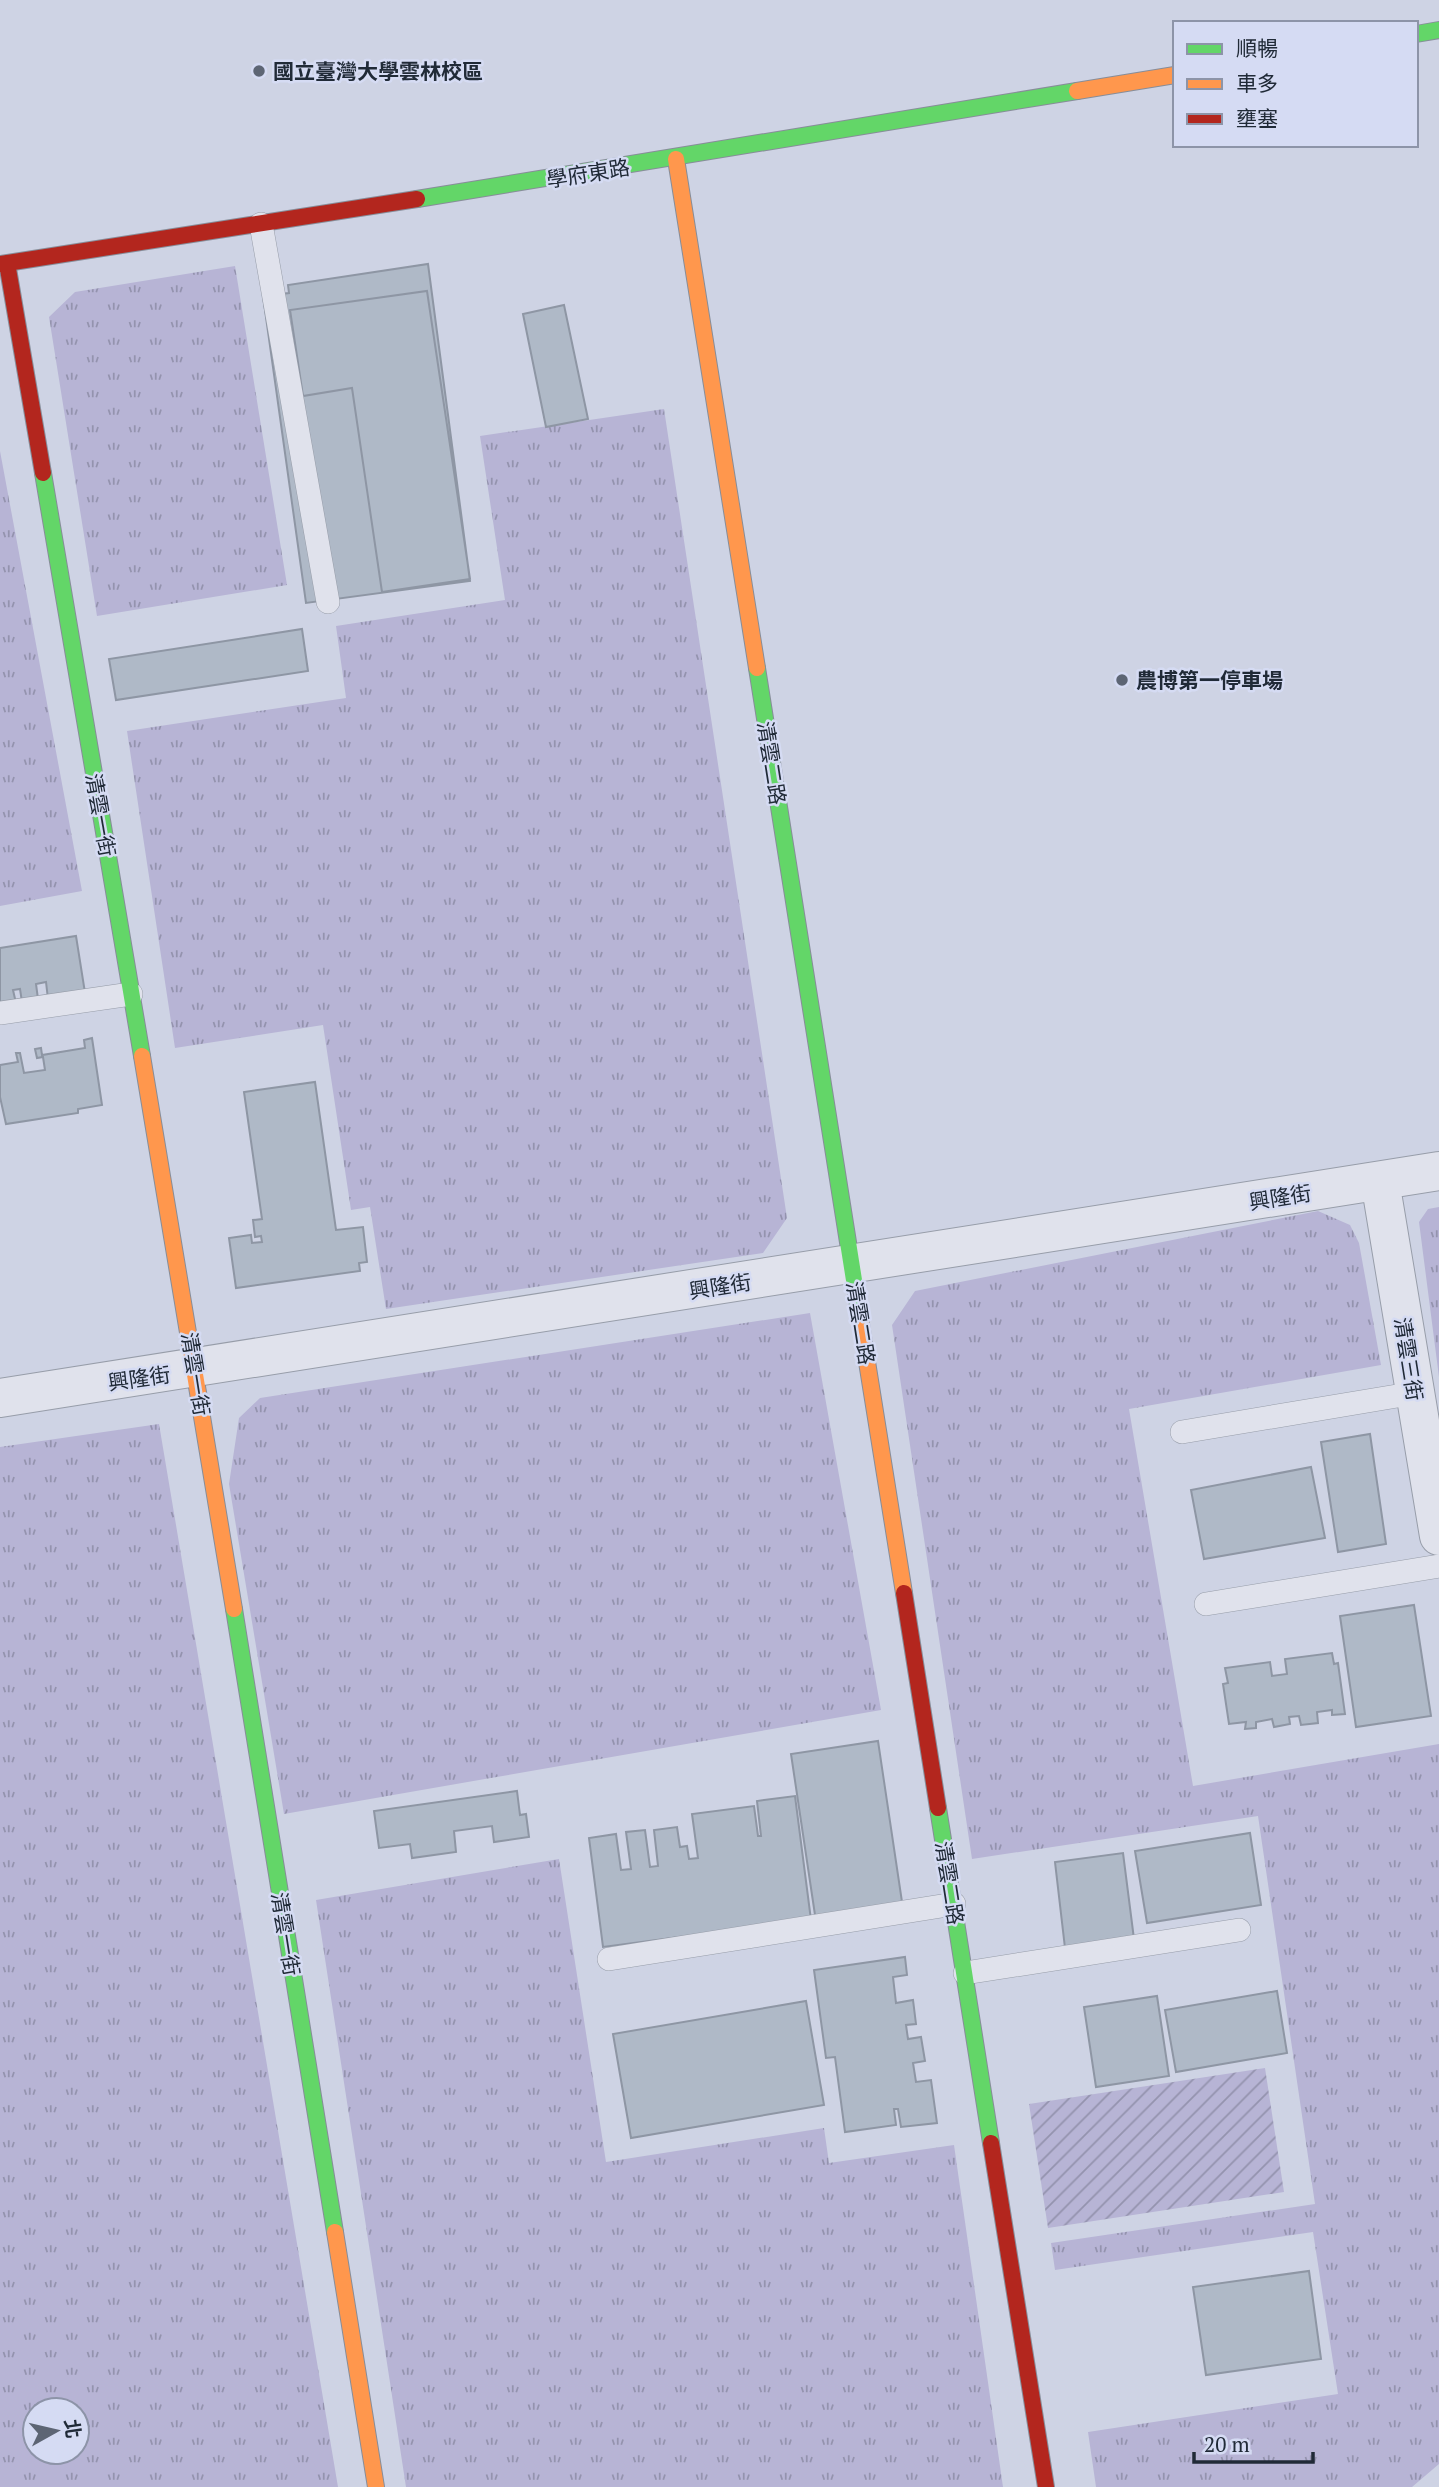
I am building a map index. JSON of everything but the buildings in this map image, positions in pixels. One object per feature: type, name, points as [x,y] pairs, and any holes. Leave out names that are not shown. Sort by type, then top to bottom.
[{"type":"street","points":[[1418,34],[1439,30]]},
{"type":"street","name":"學府東路","points":[[3,264],[676,159],[1173,75]]},
{"type":"street","name":"清雲二路","points":[[676,159],[1046,2487]]},
{"type":"street","name":"清雲一街","points":[[3,264],[195,1369],[376,2487]]},
{"type":"street","name":"興隆街","points":[[0,1398],[1439,1171]]},
{"type":"street","name":"清雲三街","points":[[1380,1181],[1439,1536]]},
{"type":"lane","points":[[261,223],[328,603]]},
{"type":"lane","points":[[0,1013],[131,994]]},
{"type":"lane","points":[[1182,1432],[1415,1393]]},
{"type":"lane","points":[[1206,1604],[1439,1566]]},
{"type":"lane","points":[[608,1959],[954,1904]]},
{"type":"lane","points":[[965,1973],[1239,1930]]},
{"type":"green space","points":[[235,266],[287,585],[97,616],[49,317],[75,292]]},
{"type":"green space","points":[[664,409],[787,1218],[763,1253],[386,1309],[370,1207],[351,1210],[323,1025],[175,1048],[127,731],[346,698],[336,626],[505,600],[480,436]]},
{"type":"green space","points":[[0,451],[82,891],[0,906]]},
{"type":"green space","points":[[1439,1207],[1439,1377],[1419,1222],[1428,1209]]},
{"type":"green space","points":[[1318,1211],[1350,1225],[1359,1243],[1381,1365],[1129,1409],[1193,1786],[1439,1744],[1439,2464],[1412,2487],[1096,2487],[1088,2432],[1338,2394],[1313,2232],[1055,2270],[1051,2243],[1315,2204],[1258,1816],[972,1859],[892,1325],[915,1291]]},
{"type":"green space","points":[[810,1313],[881,1710],[284,1814],[229,1484],[239,1418],[260,1398]]},
{"type":"green space","points":[[159,1424],[338,2487],[0,2487],[0,1447]]},
{"type":"green space","points":[[559,1859],[606,2162],[824,2128],[829,2163],[954,2145],[1003,2487],[406,2487],[316,1900]]},
{"type":"green space","points":[[1265,2068],[1284,2192],[1048,2228],[1029,2104]]},
{"type":"traffic: fast","points":[[1418,34],[1439,30]]},
{"type":"traffic: fast","points":[[417,199],[1077,91]]},
{"type":"traffic: fast","points":[[43,473],[142,1056]]},
{"type":"traffic: fast","points":[[757,668],[860,1318]]},
{"type":"traffic: fast","points":[[234,1609],[335,2232]]},
{"type":"traffic: fast","points":[[938,1808],[991,2143]]},
{"type":"traffic: slow","points":[[1077,91],[1173,75]]},
{"type":"traffic: slow","points":[[676,159],[757,668]]},
{"type":"traffic: slow","points":[[142,1056],[234,1609]]},
{"type":"traffic: slow","points":[[860,1318],[904,1593]]},
{"type":"traffic: slow","points":[[335,2232],[376,2487]]},
{"type":"traffic: jam","points":[[0,264],[417,199]]},
{"type":"traffic: jam","points":[[7,263],[43,473]]},
{"type":"traffic: jam","points":[[904,1593],[938,1808]]},
{"type":"traffic: jam","points":[[991,2143],[1046,2487]]},
{"type":"place","name":"國立臺灣大學雲林校區","points":[[259,71]]},
{"type":"place","name":"農博第一停車場","points":[[1122,680]]}]
